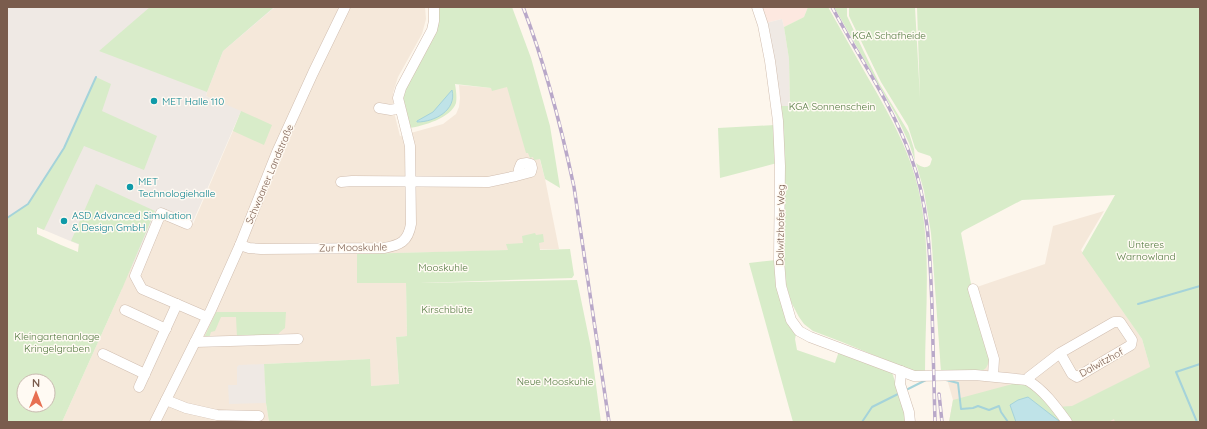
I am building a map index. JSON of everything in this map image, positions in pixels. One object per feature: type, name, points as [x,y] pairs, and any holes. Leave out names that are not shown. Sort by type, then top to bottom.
[{"type":"street","name":"Schwaaner Landstraße","points":[[155,422],[195,342],[240,245],[277,152],[345,7]]},
{"type":"street","name":"Zur Mooskuhle","points":[[240,245],[249,248],[261,249],[384,248],[396,246],[405,240],[410,231],[410,141],[400,108],[399,93],[432,30],[434,22],[434,7]]},
{"type":"street","name":"Dalwitzhofer Weg","points":[[757,7],[766,40],[776,104],[780,166],[779,273],[789,314],[796,327],[803,334],[914,376],[992,376]]},
{"type":"street","points":[[379,108],[391,110],[400,108]]},
{"type":"street","points":[[341,182],[488,182],[518,175]]},
{"type":"street","points":[[187,224],[161,214],[135,276],[142,289],[207,317]]},
{"type":"street","points":[[974,289],[994,359],[992,376],[1027,380],[1043,393],[1067,422]]},
{"type":"street","points":[[139,386],[177,304]]},
{"type":"street","points":[[125,310],[166,329]]},
{"type":"street","name":"Dalwitzhof","points":[[1027,380],[1060,353],[1114,322],[1120,322],[1132,340],[1131,345],[1077,377],[1072,374],[1060,353]]},
{"type":"street","points":[[195,342],[298,339]]},
{"type":"street","points":[[103,354],[145,374]]},
{"type":"street","points":[[901,372],[900,384],[910,422]]},
{"type":"street","points":[[166,400],[186,408],[217,416],[259,416]]},
{"type":"shaded area","points":[[7,7],[275,7],[223,51],[207,92],[206,96],[241,111],[192,224],[158,209],[132,267],[37,227],[7,232]]},
{"type":"shaded area","points":[[275,7],[425,7],[426,19],[422,34],[398,77],[393,93],[393,108],[400,136],[443,124],[456,114],[459,107],[460,98],[459,85],[491,88],[510,78],[527,111],[545,179],[559,249],[357,254],[406,282],[407,336],[396,337],[399,385],[370,386],[370,359],[264,364],[266,403],[269,422],[62,422],[122,289],[78,252],[79,244],[158,209],[193,224],[241,112],[206,96],[207,92],[223,51]]},
{"type":"shaded area","points":[[760,7],[808,7],[804,17],[784,27],[782,19],[766,23]]},
{"type":"shaded area","points":[[782,19],[789,59],[790,106],[780,106],[766,23]]},
{"type":"shaded area","points":[[1104,211],[1081,250],[1142,339],[1153,377],[1139,422],[949,422],[953,400],[945,372],[941,371],[938,318],[971,289],[1045,264],[1053,226]]},
{"type":"shaded area","points":[[264,364],[266,403],[229,404],[228,385],[237,385],[237,367],[239,365]]},
{"type":"green space","points":[[150,7],[274,7],[223,51],[207,92],[99,51]]},
{"type":"green space","points":[[439,7],[512,7],[531,58],[550,126],[560,188],[545,179],[540,159],[534,160],[533,157],[530,158],[528,153],[526,153],[507,87],[492,91],[491,88],[455,84],[456,103],[449,113],[429,123],[410,128],[402,99],[403,94],[439,23]]},
{"type":"green space","name":"KGA Sonnenschein","points":[[808,7],[828,7],[898,132],[915,176],[923,214],[927,259],[925,373],[917,373],[813,331],[804,324],[791,302],[784,277],[784,219],[780,106],[790,106],[789,59],[784,27],[804,17]]},
{"type":"green space","points":[[834,7],[847,7],[847,16],[879,83],[909,133],[914,149],[915,161],[909,143],[896,115]]},
{"type":"green space","points":[[849,7],[915,7],[920,98],[917,7],[1200,7],[1200,422],[1115,422],[1114,419],[1108,422],[1059,422],[1028,397],[1016,422],[949,422],[953,400],[1027,380],[1056,407],[1072,406],[1150,367],[1142,339],[1082,253],[1115,195],[1022,200],[961,233],[972,289],[990,360],[986,368],[982,371],[941,371],[931,233],[924,191],[916,163],[926,167],[930,165],[932,159],[930,156],[918,152],[915,148],[908,126],[881,82],[849,16]]},
{"type":"green space","name":"Kleingartenanlage Kringelgraben","points":[[96,77],[111,84],[102,111],[157,136],[144,170],[84,146],[44,230],[37,227],[37,234],[78,252],[79,244],[71,241],[96,184],[155,211],[122,289],[62,422],[7,422],[7,218],[28,204],[64,148]]},
{"type":"green space","points":[[241,111],[272,125],[264,145],[233,131]]},
{"type":"green space","points":[[775,125],[777,163],[720,178],[718,128]]},
{"type":"green space","points":[[535,233],[536,235],[543,234],[544,242],[539,243],[540,250],[570,249],[574,275],[572,278],[420,283],[577,280],[591,348],[601,422],[269,422],[266,403],[264,364],[370,359],[371,386],[399,384],[396,337],[407,336],[406,283],[357,283],[357,254],[508,250],[506,244],[523,243],[522,236]]},
{"type":"green space","points":[[776,260],[796,334],[795,339],[797,350],[835,363],[839,351],[890,369],[907,422],[793,422],[749,263]]},
{"type":"green space","points":[[216,312],[286,312],[285,328],[279,333],[278,336],[237,337],[236,317],[221,317],[215,331],[211,332],[209,338],[203,340]]},
{"type":"water","points":[[452,90],[453,97],[451,103],[443,114],[431,120],[417,122],[433,112]]},
{"type":"water","points":[[1028,397],[1059,422],[1016,422],[1010,405],[1018,400]]},
{"type":"waterway","points":[[7,218],[28,204],[64,148],[96,77]]},
{"type":"waterway","points":[[1138,304],[1200,286]]},
{"type":"waterway","points":[[1197,422],[1176,372],[1200,364]]},
{"type":"waterway","points":[[908,389],[926,380]]},
{"type":"waterway","points":[[946,380],[958,383],[961,409],[978,406],[989,410],[999,406],[1008,422]]},
{"type":"waterway","points":[[862,422],[872,407],[898,394]]},
{"type":"railway","points":[[523,7],[539,51],[552,96],[574,187],[609,422]]},
{"type":"railway","points":[[832,7],[885,99],[911,157],[922,194],[928,231],[932,307],[935,422]]},
{"type":"railway","points":[[939,394],[942,422]]},
{"type":"place","name":"MET Halle 110","points":[[154,101]]},
{"type":"place","name":"MET Technologiehalle","points":[[130,187]]},
{"type":"place","name":"ASD Advanced Simulation & Design GmbH","points":[[64,221]]},
{"type":"park label","name":"KGA Schafheide","points":[[889,35]]},
{"type":"park label","name":"Unteres Warnowland","points":[[1146,250]]},
{"type":"park label","name":"Mooskuhle","points":[[443,267]]},
{"type":"park label","name":"Kirschblüte","points":[[447,309]]},
{"type":"park label","name":"Neue Mooskuhle","points":[[555,381]]}]
